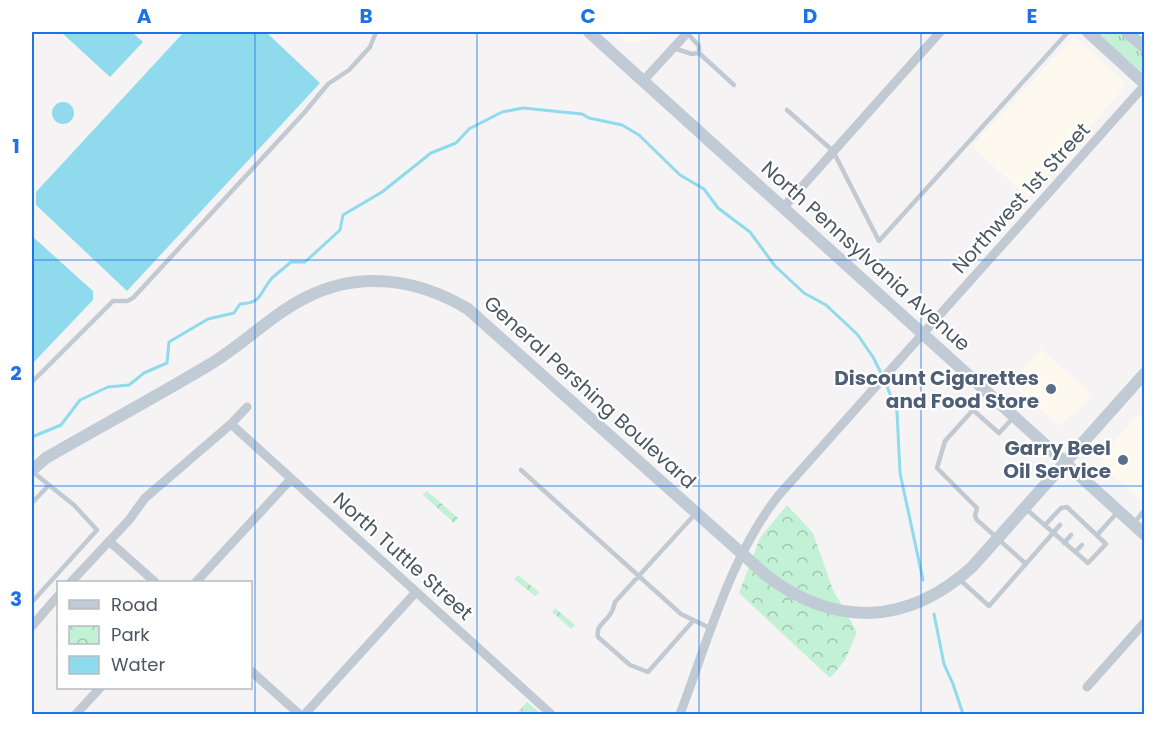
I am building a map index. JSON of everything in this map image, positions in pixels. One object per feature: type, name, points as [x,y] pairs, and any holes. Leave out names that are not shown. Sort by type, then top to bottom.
[{"type":"main road","name":"North Pennsylvania Avenue","points":[[589,32],[1144,534]]},
{"type":"main road","points":[[1088,32],[1144,85]]},
{"type":"main road","points":[[1127,32],[1144,48]]},
{"type":"main road","name":"General Pershing Boulevard","points":[[32,470],[46,458],[212,364],[306,297],[338,285],[397,281],[435,292],[468,309],[784,590],[824,608],[843,612],[883,612],[900,609],[932,597],[959,579],[1144,374]]},
{"type":"main road","name":"General Pershing Boulevard","points":[[32,461],[46,458]]},
{"type":"street","points":[[644,81],[687,32]]},
{"type":"street","points":[[783,208],[940,32]]},
{"type":"street","name":"Northwest 1st Street","points":[[680,714],[742,554],[763,514],[1144,85]]},
{"type":"street","points":[[72,581],[129,520],[145,498],[231,424],[247,407]]},
{"type":"street","name":"North Tuttle Street","points":[[231,424],[551,714]]},
{"type":"street","points":[[197,581],[291,478]]},
{"type":"street","points":[[109,541],[154,581]]},
{"type":"street","points":[[305,714],[416,592]]},
{"type":"street","points":[[32,626],[57,597]]},
{"type":"street","points":[[1087,687],[1144,623]]},
{"type":"street","points":[[252,672],[298,714]]},
{"type":"street","points":[[76,714],[98,689]]},
{"type":"lane","points":[[32,382],[113,301],[128,301],[133,298],[328,84],[349,70],[370,47],[376,32]]},
{"type":"lane","points":[[687,32],[699,46],[699,53],[734,85]]},
{"type":"lane","points":[[787,110],[833,151],[879,241],[1068,32]]},
{"type":"lane","points":[[673,48],[692,54],[699,53]]},
{"type":"lane","points":[[1015,416],[999,433],[973,410],[945,441],[939,454],[937,468],[976,508],[977,520],[1026,564]]},
{"type":"lane","points":[[32,470],[74,505],[97,530],[32,602]]},
{"type":"lane","points":[[521,470],[681,614],[712,629]]},
{"type":"lane","points":[[32,503],[49,485]]},
{"type":"lane","points":[[1025,508],[1088,563],[1106,544],[1070,515],[1067,507],[1061,508],[1045,525]]},
{"type":"lane","points":[[1093,534],[1119,511]]},
{"type":"lane","points":[[1133,524],[1144,511]]},
{"type":"lane","points":[[693,621],[648,672],[630,665],[598,637],[597,631],[611,614],[615,602],[696,513]]},
{"type":"lane","points":[[959,579],[989,606],[1060,525]]},
{"type":"lane","points":[[1064,543],[1071,535]]},
{"type":"lane","points":[[1075,552],[1082,544]]},
{"type":"shaded area","points":[[614,32],[660,32],[653,40],[626,42]]},
{"type":"shaded area","points":[[1074,36],[1127,84],[1028,198],[972,146]]},
{"type":"shaded area","name":"Discount Cigarettes and Food Store","points":[[1041,349],[1093,395],[1060,426],[1010,383]]},
{"type":"shaded area","name":"Garry Beel Oil Service","points":[[1138,414],[1144,419],[1143,503],[1100,465],[1101,456]]},
{"type":"green space","points":[[1096,32],[1119,32],[1144,54],[1144,74]]},
{"type":"green space","points":[[427,491],[458,518],[454,523],[423,495]]},
{"type":"green space","points":[[787,505],[813,533],[833,590],[857,632],[845,660],[830,678],[739,593],[760,538]]},
{"type":"green space","points":[[518,575],[539,592],[535,596],[514,579]]},
{"type":"green space","points":[[555,608],[575,625],[571,629],[552,612]]},
{"type":"green space","points":[[527,702],[539,712],[516,714]]},
{"type":"water","points":[[61,32],[132,32],[143,42],[110,77]]},
{"type":"water","points":[[184,32],[266,32],[320,83],[127,291],[36,205],[36,192]]},
{"type":"water","points":[[63,102],[71,105],[74,113],[71,121],[63,124],[55,121],[52,113],[55,105]]},
{"type":"water","points":[[32,236],[93,291],[93,300],[32,364]]},
{"type":"waterway","points":[[32,437],[61,425],[80,400],[108,387],[129,385],[144,373],[167,363],[169,342],[208,319],[234,313],[240,304],[257,299],[272,278],[291,262],[305,262],[340,230],[343,215],[382,192],[431,153],[456,143],[469,129],[502,112],[523,108],[582,114],[589,118],[622,125],[639,135],[680,175],[704,189],[718,208],[750,232],[775,266],[804,293],[826,305],[857,334],[882,375]]},
{"type":"waterway","points":[[885,381],[897,412],[900,473],[923,580]]},
{"type":"waterway","points":[[934,614],[944,664],[963,714]]},
{"type":"place","name":"Discount Cigarettes and Food Store","points":[[1051,389]]},
{"type":"place","name":"Garry Beel Oil Service","points":[[1123,460]]}]
